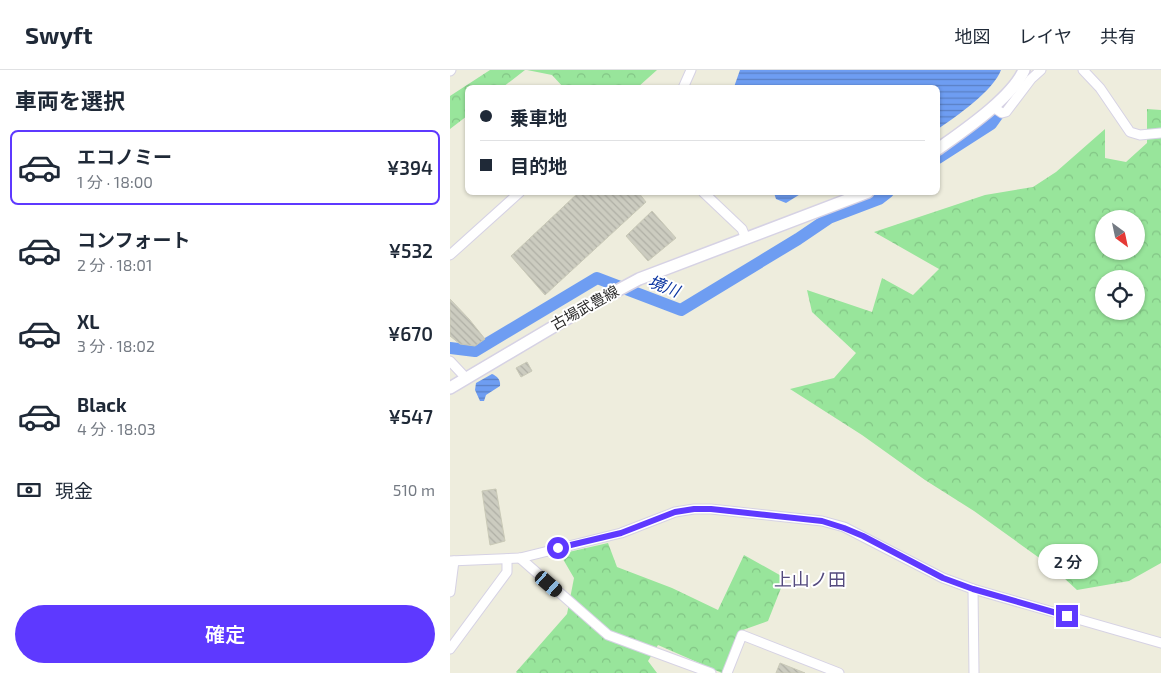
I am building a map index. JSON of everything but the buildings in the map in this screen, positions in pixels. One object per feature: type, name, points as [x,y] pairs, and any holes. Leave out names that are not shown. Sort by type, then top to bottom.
[{"type":"main road","points":[[940,147],[993,107],[1021,77],[1024,70]]},
{"type":"main road","name":"古場武豊線","points":[[450,388],[615,291],[639,279],[860,195]]},
{"type":"street","points":[[684,85],[691,70]]},
{"type":"street","points":[[993,107],[1002,113],[1006,112],[1030,79],[1041,70]]},
{"type":"street","points":[[1083,70],[1100,88],[1130,132],[1140,135],[1161,133]]},
{"type":"street","points":[[450,255],[517,195]]},
{"type":"street","points":[[706,195],[742,229],[746,239]]},
{"type":"street","points":[[453,364],[465,378]]},
{"type":"street","points":[[450,592],[452,561],[520,558],[621,533],[675,512],[711,509],[822,521],[850,530],[943,578],[973,589],[1161,643]]},
{"type":"street","points":[[520,558],[608,635],[711,673]]},
{"type":"street","points":[[450,649],[507,572],[507,559]]},
{"type":"street","points":[[973,589],[974,673]]},
{"type":"street","points":[[727,673],[742,635],[839,673]]},
{"type":"green space","points":[[490,70],[525,70],[506,85],[467,85]]},
{"type":"green space","points":[[527,70],[657,70],[640,85],[561,85],[552,75]]},
{"type":"green space","points":[[465,86],[465,118],[450,129],[450,96]]},
{"type":"green space","points":[[1147,109],[1161,110],[1161,563],[1129,581],[1077,590],[1052,567],[974,511],[790,389],[834,378],[856,353],[812,312],[807,290],[872,312],[882,278],[913,295],[939,269],[874,232],[985,195],[1033,187],[1056,172],[1105,129],[1105,158],[1126,162],[1147,143]]},
{"type":"green space","points":[[608,543],[617,567],[672,588],[718,610],[744,555],[785,578],[768,621],[740,631],[722,673],[658,645],[648,661],[657,673],[517,673],[567,614],[574,578],[560,554]]},
{"type":"water","points":[[740,70],[1001,70],[991,86],[983,94],[940,128],[940,85],[735,85]]},
{"type":"water","points":[[775,195],[799,195],[786,203],[776,199]]},
{"type":"water","points":[[492,374],[498,378],[500,386],[486,395],[484,401],[480,401],[475,390],[476,383]]},
{"type":"waterway","name":"境川","points":[[940,157],[991,124],[1006,103],[1013,88]]},
{"type":"waterway","name":"境川","points":[[450,348],[475,351],[597,278],[681,310],[829,218],[879,199],[884,195]]},
{"type":"district","name":"上山ノ田","points":[[810,580]]},
{"type":"route","points":[[558,548],[621,533],[675,512],[694,509],[711,509],[822,521],[863,536],[943,578],[973,589],[1067,616]]}]
